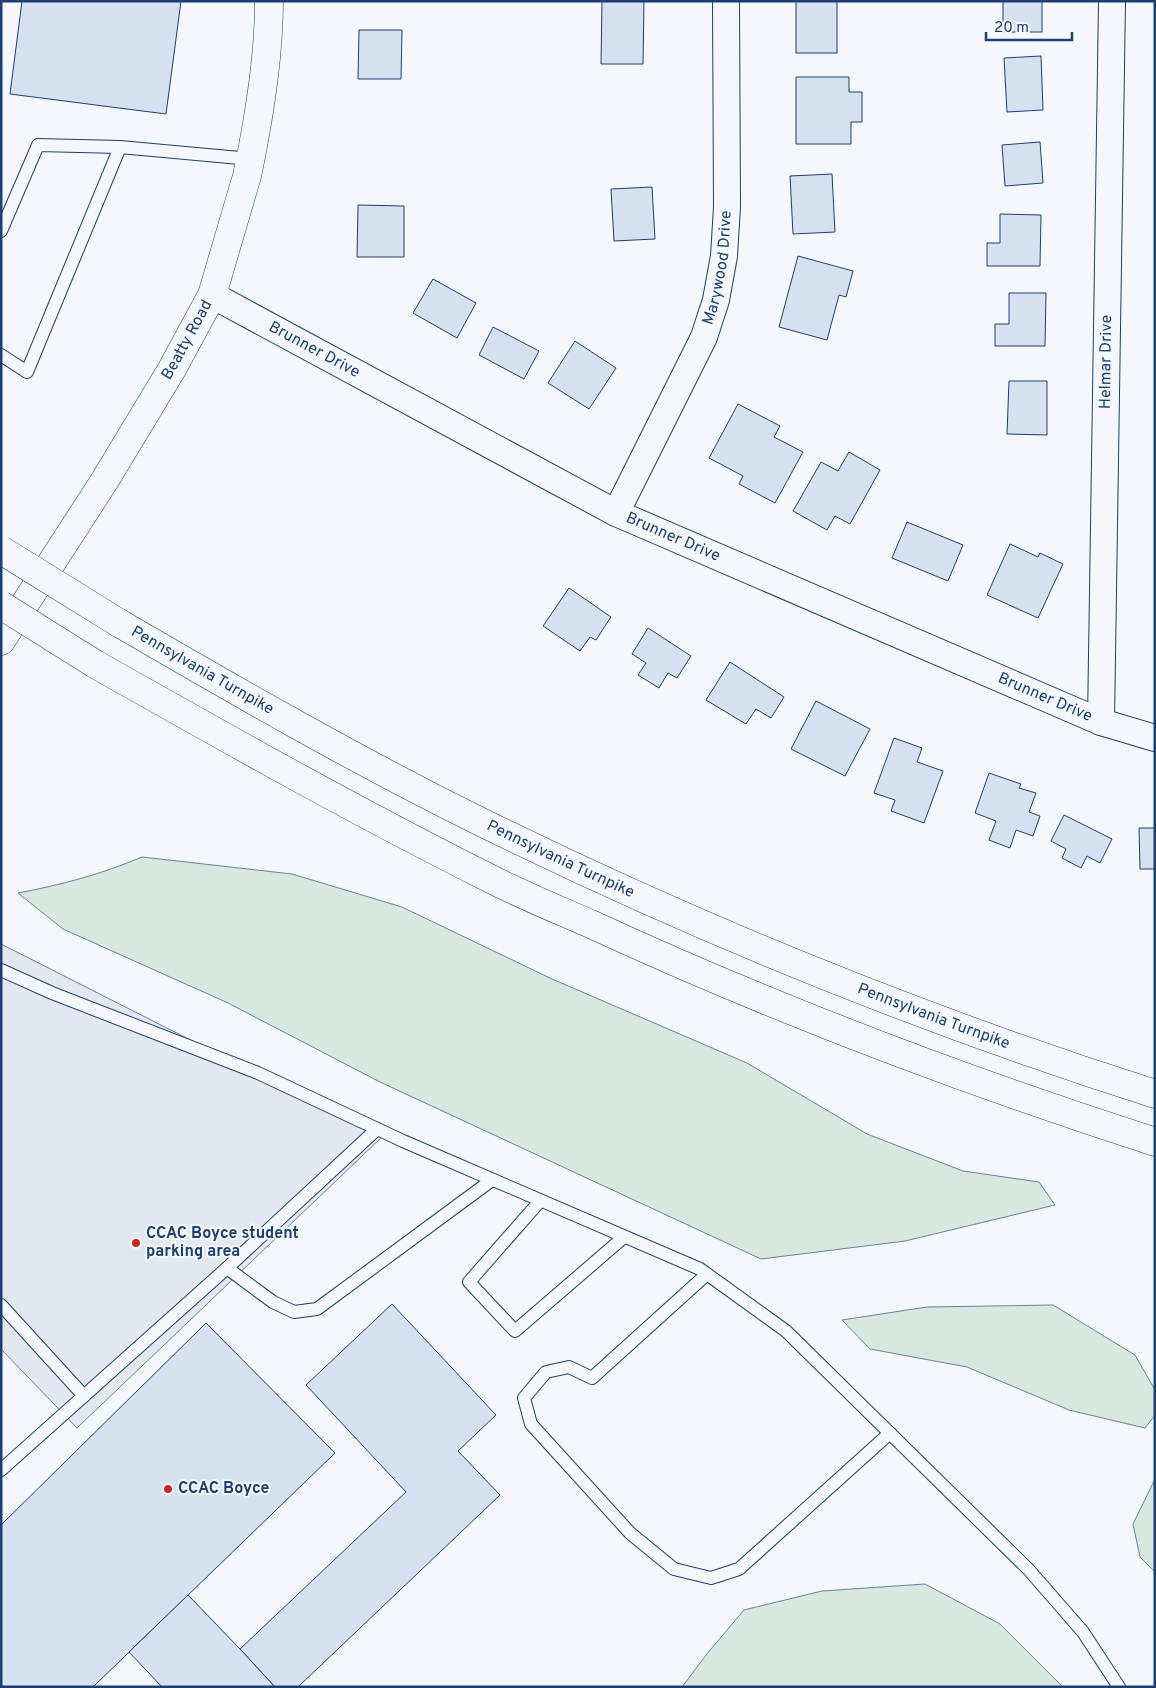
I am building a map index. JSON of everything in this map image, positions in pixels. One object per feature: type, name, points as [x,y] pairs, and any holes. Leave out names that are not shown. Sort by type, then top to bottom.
[{"type":"main road","name":"Beatty Road","points":[[1,641],[110,471],[172,369],[212,295],[251,159],[263,90],[269,1]]},
{"type":"main road","name":"Pennsylvania Turnpike","points":[[1,550],[119,623],[209,675],[342,749],[475,819],[695,922],[964,1028],[1155,1094]]},
{"type":"main road","points":[[1,605],[95,664],[285,772],[494,880],[648,950],[794,1013],[1053,1110],[1155,1142]]},
{"type":"street","name":"Marywood Drive","points":[[616,513],[704,337],[716,300],[724,256],[727,207],[726,1]]},
{"type":"street","name":"Helmar Drive","points":[[1101,722],[1112,1]]},
{"type":"street","name":"Brunner Drive","points":[[212,295],[616,513],[1101,722],[1155,738]]},
{"type":"lane","points":[[1,231],[38,144],[120,147],[251,159]]},
{"type":"lane","points":[[1,355],[27,372],[120,147]]},
{"type":"lane","points":[[1,970],[52,993],[258,1073],[492,1180],[700,1269],[786,1331],[1030,1570],[1083,1632],[1119,1687]]},
{"type":"lane","points":[[1,1470],[227,1268],[377,1129]]},
{"type":"lane","points":[[227,1268],[273,1302],[294,1312],[317,1309],[492,1180]]},
{"type":"lane","points":[[540,1201],[469,1282],[515,1331],[624,1237]]},
{"type":"lane","points":[[707,1274],[592,1378],[569,1367],[546,1372],[524,1398],[531,1424],[630,1532],[674,1568],[711,1578],[739,1569],[890,1433]]},
{"type":"lane","points":[[1,1305],[84,1396]]},
{"type":"shaded area","points":[[142,857],[292,874],[402,907],[552,979],[747,1063],[867,1134],[963,1171],[1039,1182],[1055,1205],[905,1241],[761,1259],[380,1082],[228,1003],[63,929],[18,893],[112,869]]},
{"type":"shaded area","name":"CCAC Boyce student parking area","points":[[1,944],[382,1137],[77,1428],[1,1349]]},
{"type":"shaded area","points":[[1053,1305],[1135,1355],[1155,1390],[1155,1415],[1145,1428],[1069,1410],[967,1367],[870,1349],[842,1320],[927,1307]]},
{"type":"shaded area","points":[[1155,1479],[1155,1572],[1140,1557],[1133,1524]]},
{"type":"shaded area","points":[[925,1584],[1000,1624],[1063,1687],[682,1687],[744,1610],[822,1591]]},
{"type":"building","points":[[22,1],[181,1],[166,114],[10,94]]},
{"type":"building","points":[[602,1],[644,1],[643,64],[601,64]]},
{"type":"building","points":[[796,1],[837,1],[837,53],[796,53]]},
{"type":"building","points":[[1003,1],[1042,1],[1042,32],[1003,32]]},
{"type":"building","points":[[359,30],[402,30],[401,79],[358,79]]},
{"type":"building","points":[[1041,56],[1043,110],[1007,112],[1004,58]]},
{"type":"building","points":[[796,77],[849,77],[849,92],[862,92],[862,122],[851,122],[851,144],[796,144]]},
{"type":"building","points":[[1040,142],[1043,183],[1005,186],[1002,145]]},
{"type":"building","points":[[832,174],[835,232],[793,234],[790,176]]},
{"type":"building","points":[[652,187],[655,239],[614,241],[611,189]]},
{"type":"building","points":[[358,205],[404,206],[404,257],[357,257]]},
{"type":"building","points":[[1000,214],[1041,215],[1040,266],[987,266],[987,243],[1000,243]]},
{"type":"building","points":[[798,256],[853,271],[846,297],[839,295],[827,340],[779,327]]},
{"type":"building","points":[[433,279],[476,303],[457,338],[413,313]]},
{"type":"building","points":[[1009,293],[1046,293],[1045,346],[995,346],[995,324],[1009,324]]},
{"type":"building","points":[[493,327],[539,351],[524,379],[479,355]]},
{"type":"building","points":[[575,341],[616,368],[589,409],[548,383]]},
{"type":"building","points":[[1009,381],[1047,381],[1047,435],[1007,434]]},
{"type":"building","points":[[738,404],[780,426],[774,437],[803,452],[775,503],[739,484],[743,476],[709,458]]},
{"type":"building","points":[[849,452],[880,470],[850,524],[835,516],[827,530],[793,511],[821,462],[838,471]]},
{"type":"building","points":[[907,522],[963,545],[948,581],[892,558]]},
{"type":"building","points":[[1010,544],[1038,557],[1040,553],[1063,564],[1038,618],[987,595]]},
{"type":"building","points":[[569,588],[611,617],[596,640],[590,637],[580,651],[543,626]]},
{"type":"building","points":[[648,628],[691,656],[677,678],[668,673],[659,688],[638,675],[646,663],[632,654]]},
{"type":"building","points":[[730,662],[784,697],[771,718],[756,709],[746,724],[706,700]]},
{"type":"building","points":[[816,701],[870,729],[845,776],[791,749]]},
{"type":"building","points":[[894,738],[922,748],[917,762],[943,771],[924,823],[891,811],[895,800],[874,793]]},
{"type":"building","points":[[989,773],[1021,784],[1019,788],[1036,793],[1029,812],[1040,816],[1033,836],[1016,830],[1010,848],[989,840],[996,821],[975,813]]},
{"type":"building","points":[[1064,815],[1112,839],[1100,863],[1087,856],[1081,868],[1062,858],[1066,849],[1051,841]]},
{"type":"building","points":[[1139,828],[1155,828],[1155,869],[1140,869]]},
{"type":"building","points":[[392,1304],[496,1415],[458,1451],[500,1495],[298,1687],[275,1687],[240,1649],[406,1492],[306,1385]]},
{"type":"building","name":"CCAC Boyce","points":[[206,1323],[335,1453],[93,1687],[1,1687],[1,1525]]},
{"type":"building","points":[[188,1595],[275,1687],[162,1687],[129,1652]]},
{"type":"place","name":"CCAC Boyce student parking area","points":[[136,1243]]},
{"type":"place","name":"CCAC Boyce","points":[[168,1489]]}]
